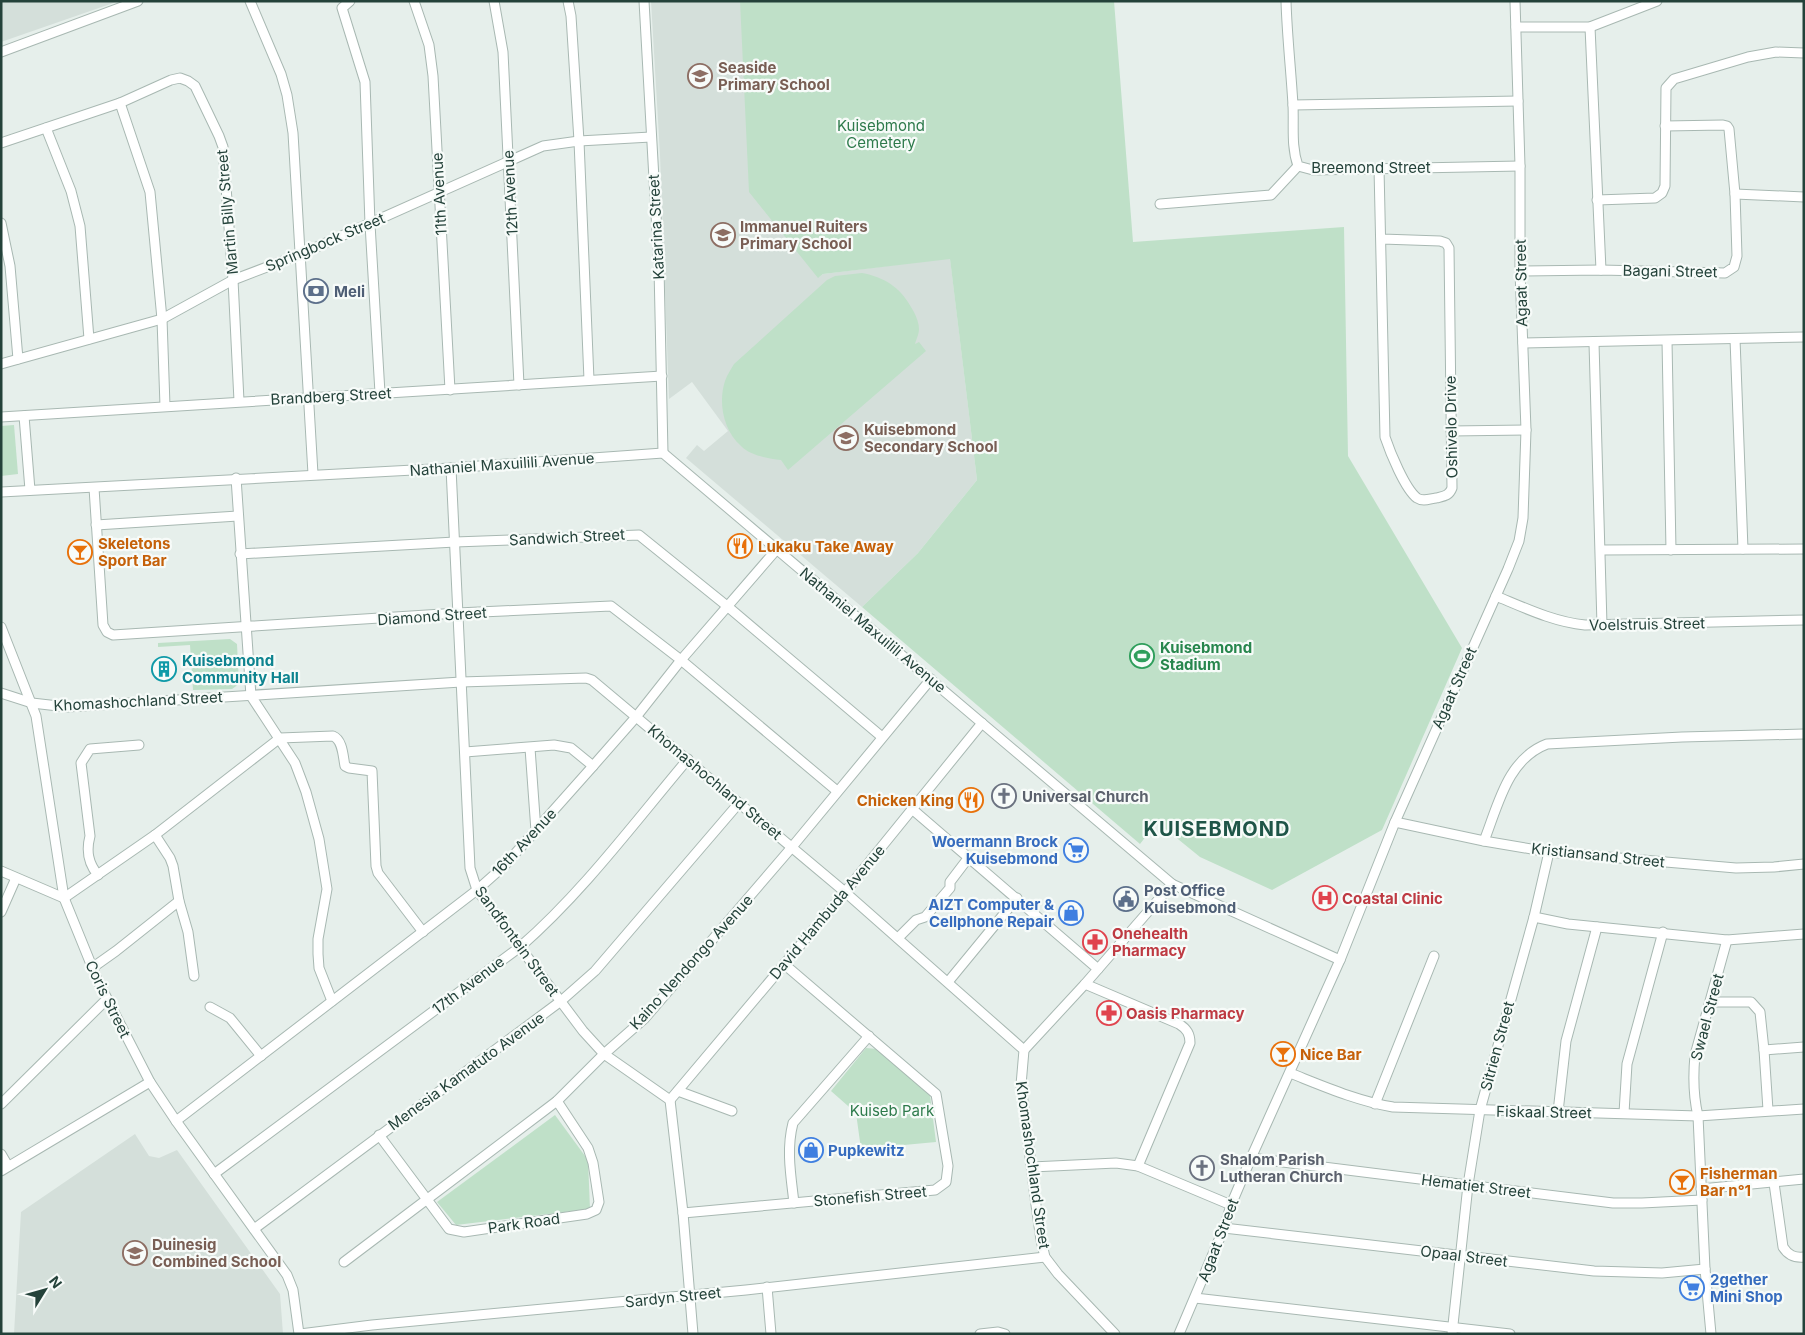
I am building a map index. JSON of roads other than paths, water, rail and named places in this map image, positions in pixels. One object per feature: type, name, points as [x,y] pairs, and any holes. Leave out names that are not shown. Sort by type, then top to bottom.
[{"type":"street","points":[[1,52],[138,1]]},
{"type":"street","points":[[250,1],[281,74],[287,96],[292,132],[301,254],[303,322],[313,474]]},
{"type":"street","points":[[350,1],[342,8],[365,82],[370,224],[380,393]]},
{"type":"street","name":"11th Avenue","points":[[414,1],[426,36],[433,76],[450,390]]},
{"type":"street","name":"12th Avenue","points":[[494,1],[503,52],[519,385]]},
{"type":"street","points":[[568,1],[571,16],[579,141],[588,380]]},
{"type":"street","name":"Katarina Street","points":[[644,1],[659,268],[663,453]]},
{"type":"street","name":"Breemond Street","points":[[1286,1],[1293,105],[1293,153],[1298,166],[1313,170],[1520,166]]},
{"type":"street","name":"Agaat Street","points":[[1179,1334],[1224,1228],[1231,1204],[1340,960],[1395,822],[1519,542],[1523,518],[1526,430],[1520,271],[1520,166],[1515,1]]},
{"type":"street","points":[[1516,27],[1590,27],[1657,1]]},
{"type":"street","points":[[1590,27],[1601,270]]},
{"type":"street","points":[[1597,200],[1655,198],[1662,194],[1665,186],[1666,88],[1674,79],[1748,57],[1776,52],[1804,53]]},
{"type":"street","name":"Martin Billy Street","points":[[1,143],[120,103],[171,80],[180,78],[195,86],[219,136],[222,147],[233,280],[239,402]]},
{"type":"street","points":[[1293,105],[1518,101]]},
{"type":"street","points":[[120,103],[150,192],[162,318],[165,406]]},
{"type":"street","name":"Bagani Street","points":[[1520,271],[1601,270],[1725,273],[1734,268],[1737,256],[1730,129],[1727,126],[1665,126]]},
{"type":"street","points":[[46,128],[71,191],[80,226],[89,339]]},
{"type":"street","name":"Springbock Street","points":[[1,364],[162,318],[233,280],[301,254],[439,191],[544,146],[579,141],[651,137]]},
{"type":"street","points":[[1160,204],[1271,195],[1298,166]]},
{"type":"street","name":"Oshivelo Drive","points":[[1379,168],[1385,438],[1400,472],[1417,498],[1423,500],[1446,496],[1452,488],[1448,248],[1446,244],[1440,241],[1382,239]]},
{"type":"street","points":[[1735,194],[1804,197]]},
{"type":"street","points":[[1,223],[9,256],[18,359]]},
{"type":"street","points":[[1,286],[11,283]]},
{"type":"street","points":[[1523,343],[1594,343],[1804,337]]},
{"type":"street","points":[[1735,339],[1743,549]]},
{"type":"street","points":[[1668,341],[1672,550]]},
{"type":"street","points":[[1594,343],[1602,624]]},
{"type":"street","name":"Brandberg Street","points":[[1,418],[165,406],[662,376]]},
{"type":"street","points":[[24,416],[30,490]]},
{"type":"street","points":[[1451,431],[1526,430]]},
{"type":"street","name":"Nathaniel Maxuilili Avenue","points":[[1,492],[451,468],[663,453],[1172,884],[1340,960]]},
{"type":"street","name":"Sandfontein Street","points":[[451,468],[470,868],[477,890],[560,1001],[604,1054],[670,1100]]},
{"type":"street","points":[[236,478],[251,696],[295,763],[306,792],[319,839],[327,889],[318,939],[319,968],[332,1001]]},
{"type":"street","name":"Diamond Street","points":[[94,488],[102,625],[107,632],[113,635],[611,606],[681,660],[837,791]]},
{"type":"street","points":[[96,525],[238,516]]},
{"type":"street","name":"Sandwich Street","points":[[240,554],[455,542],[639,535],[727,606],[882,738]]},
{"type":"street","name":"16th Avenue","points":[[176,1120],[423,932],[477,890],[504,866],[593,766],[777,549]]},
{"type":"street","points":[[1601,550],[1804,549]]},
{"type":"street","name":"Voelstruis Street","points":[[1496,596],[1539,614],[1567,623],[1804,620]]},
{"type":"street","name":"Coris Street","points":[[1,627],[36,716],[64,898],[92,968],[150,1082],[287,1275],[294,1290],[300,1334]]},
{"type":"street","name":"Khomashochland Street","points":[[1,693],[32,703],[67,707],[461,682],[586,678],[597,683],[845,892],[1024,1050],[1021,1084],[1041,1240],[1046,1257],[1058,1274],[1114,1334]]},
{"type":"street","name":"Kaino Nendongo Avenue","points":[[344,1262],[557,1101],[604,1054],[645,1018],[792,847],[931,679]]},
{"type":"street","name":"David Hambuda Avenue","points":[[670,1100],[845,892],[982,723]]},
{"type":"street","points":[[1484,842],[1504,791],[1518,764],[1536,748],[1547,744],[1682,737],[1804,734]]},
{"type":"street","points":[[1,871],[64,898],[155,836],[280,738],[333,736],[337,737],[340,742],[346,766],[372,771],[376,866],[378,873],[423,932]]},
{"type":"street","points":[[98,875],[92,868],[87,847],[90,836],[82,763],[90,749],[139,744]]},
{"type":"street","points":[[465,752],[530,748],[554,744],[571,748],[593,766]]},
{"type":"street","points":[[530,748],[536,831]]},
{"type":"street","name":"17th Avenue","points":[[214,1174],[520,947],[544,926],[688,759]]},
{"type":"street","name":"Menesia Kamatuto Avenue","points":[[254,1229],[560,1001],[595,971],[739,803]]},
{"type":"street","points":[[912,809],[1098,969]]},
{"type":"street","name":"Kristiansand Street","points":[[1395,822],[1484,842],[1549,852],[1736,868],[1804,864]]},
{"type":"street","points":[[155,836],[172,862],[179,902],[188,932],[194,976]]},
{"type":"street","name":"Sitrien Street","points":[[1453,1330],[1468,1185],[1480,1110],[1534,917],[1549,852]]},
{"type":"street","points":[[898,938],[916,920],[925,917],[950,888],[950,882],[969,857]]},
{"type":"street","points":[[1,912],[16,878]]},
{"type":"street","points":[[1024,1050],[1172,884]]},
{"type":"street","points":[[948,982],[1017,898]]},
{"type":"street","points":[[92,968],[179,902]]},
{"type":"street","points":[[1534,917],[1568,924],[1664,932],[1727,940],[1804,934]]},
{"type":"street","points":[[1558,1112],[1566,1042],[1598,926]]},
{"type":"street","points":[[1624,1113],[1627,1064],[1664,932]]},
{"type":"street","name":"Swael Street","points":[[1712,1334],[1705,1269],[1698,1116],[1693,1085],[1695,1055],[1727,940]]},
{"type":"street","points":[[1374,1104],[1434,956]]},
{"type":"street","name":"Stonefish Street","points":[[683,1213],[935,1190],[946,1182],[948,1166],[936,1094],[784,964]]},
{"type":"street","points":[[1084,984],[1179,1024],[1188,1031],[1190,1037],[1190,1043],[1138,1166]]},
{"type":"street","points":[[1,1104],[107,999]]},
{"type":"street","points":[[1711,1002],[1751,1002],[1760,1012],[1768,1110]]},
{"type":"street","points":[[210,1007],[230,1018],[261,1056]]},
{"type":"street","points":[[794,1203],[789,1151],[793,1123],[869,1036]]},
{"type":"street","points":[[1764,1050],[1804,1047]]},
{"type":"street","name":"Fiskaal Street","points":[[1290,1073],[1374,1104],[1411,1108],[1698,1116],[1804,1109]]},
{"type":"street","points":[[1,1154],[5,1169],[150,1082]]},
{"type":"street","points":[[678,1091],[732,1111]]},
{"type":"street","points":[[670,1100],[683,1213],[693,1334]]},
{"type":"street","name":"Park Road","points":[[379,1135],[448,1229],[464,1232],[588,1214],[596,1210],[599,1202],[593,1163],[588,1148],[557,1101]]},
{"type":"street","name":"Hematiet Street","points":[[1251,1158],[1613,1203],[1702,1200]]},
{"type":"street","points":[[1032,1168],[1116,1163],[1138,1166],[1231,1204]]},
{"type":"street","points":[[1702,1190],[1804,1180]]},
{"type":"street","points":[[1774,1183],[1783,1248],[1795,1257],[1804,1257]]},
{"type":"street","name":"Opaal Street","points":[[1224,1228],[1594,1271],[1662,1273],[1705,1269]]},
{"type":"street","name":"Sardyn Street","points":[[300,1334],[372,1329],[1046,1257]]},
{"type":"street","points":[[767,1287],[771,1334]]},
{"type":"street","points":[[1195,1298],[1453,1330],[1510,1334]]},
{"type":"street","points":[[980,1334],[998,1332],[1006,1334]]},
{"type":"place","name":"Seaside Primary School","points":[[700,76]]},
{"type":"place","name":"Immanuel Ruiters Primary School","points":[[723,235]]},
{"type":"place","name":"Meli","points":[[316,291]]},
{"type":"place","name":"Kuisebmond Secondary School","points":[[846,438]]},
{"type":"place","name":"Lukaku Take Away","points":[[740,546]]},
{"type":"place","name":"Skeletons Sport Bar","points":[[80,552]]},
{"type":"place","name":"Kuisebmond Stadium","points":[[1142,656]]},
{"type":"place","name":"Kuisebmond Community Hall","points":[[164,669]]},
{"type":"place","name":"Universal Church","points":[[1004,796]]},
{"type":"place","name":"Chicken King","points":[[971,800]]},
{"type":"place","name":"Woermann Brock Kuisebmond","points":[[1076,850]]},
{"type":"place","name":"Coastal Clinic","points":[[1325,898]]},
{"type":"place","name":"Post Office Kuisebmond","points":[[1126,899]]},
{"type":"place","name":"AIZT Computer & Cellphone Repair","points":[[1071,913]]},
{"type":"place","name":"Onehealth Pharmacy","points":[[1095,942]]},
{"type":"place","name":"Oasis Pharmacy","points":[[1109,1013]]},
{"type":"place","name":"Nice Bar","points":[[1283,1054]]},
{"type":"place","name":"Pupkewitz","points":[[811,1150]]},
{"type":"place","name":"Shalom Parish Lutheran Church","points":[[1202,1168]]},
{"type":"place","name":"Fisherman Bar n°1","points":[[1682,1182]]},
{"type":"place","name":"Duinesig Combined School","points":[[135,1253]]},
{"type":"place","name":"2gether Mini Shop","points":[[1692,1288]]},
{"type":"district","name":"KUISEBMOND","points":[[1217,829]]},
{"type":"park label","name":"Kuisebmond Cemetery","points":[[881,134]]},
{"type":"park label","name":"Kuiseb Park","points":[[892,1110]]}]
